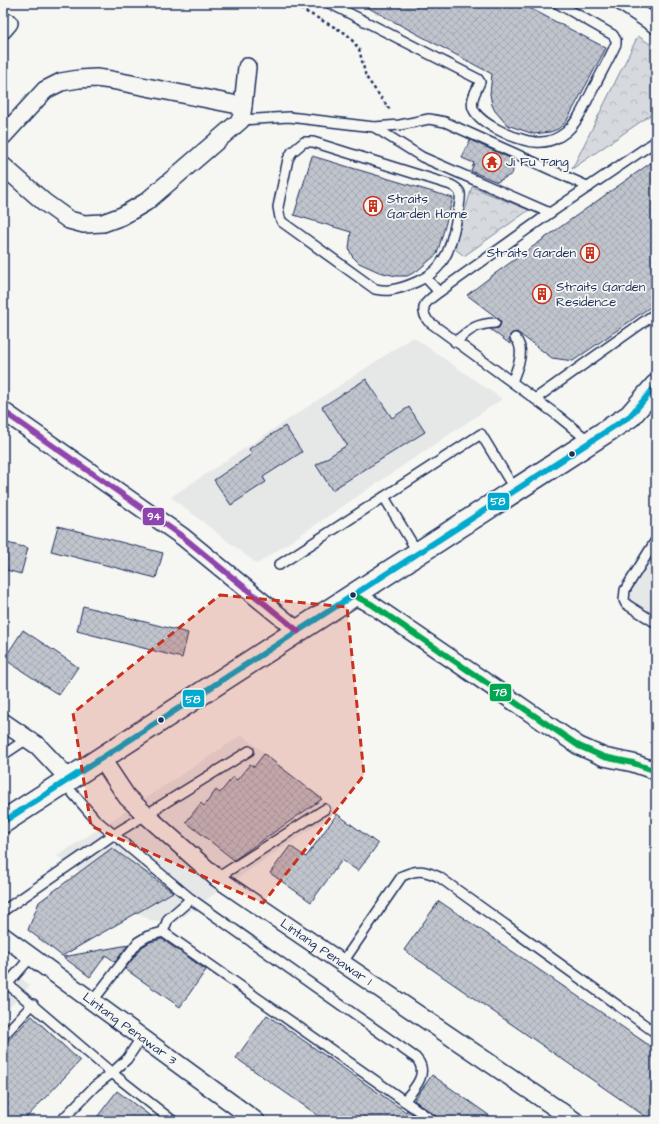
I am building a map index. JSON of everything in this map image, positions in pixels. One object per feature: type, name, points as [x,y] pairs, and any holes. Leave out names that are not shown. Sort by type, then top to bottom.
[{"type":"main road","points":[[3,822],[630,416],[656,386]]},
{"type":"main road","points":[[630,416],[656,412]]},
{"type":"street","points":[[622,3],[656,25]]},
{"type":"street","points":[[3,166],[44,202],[69,220],[84,224],[103,223],[122,216],[146,202],[242,113],[247,67]]},
{"type":"street","points":[[3,136],[45,90],[60,82],[79,79],[96,78],[111,80],[242,113]]},
{"type":"street","points":[[3,411],[183,537],[298,630]]},
{"type":"street","points":[[353,595],[371,604],[579,746],[604,757],[633,763],[656,771]]},
{"type":"street","points":[[3,722],[45,753],[66,781]]},
{"type":"street","name":"Lintang Penawar 1","points":[[101,758],[127,796],[146,815],[217,878],[343,962],[575,1121]]},
{"type":"street","name":"Lintang Penawar 3","points":[[3,936],[256,1121]]},
{"type":"lane","points":[[329,3],[478,79],[480,82],[474,97],[473,107],[476,114],[482,121],[513,137],[527,142],[541,142],[555,139],[567,131],[578,118],[616,44],[616,40],[613,35],[559,3]]},
{"type":"lane","points":[[242,113],[288,117],[374,128],[400,125],[429,119],[445,122],[589,187]]},
{"type":"lane","points":[[374,128],[422,157],[550,213]]},
{"type":"lane","points":[[590,442],[535,398],[455,342],[428,321],[424,314],[424,307],[428,300],[439,292],[550,213],[656,141]]},
{"type":"lane","points":[[304,142],[314,142],[451,185],[456,188],[460,193],[460,199],[448,252],[439,267],[426,278],[389,290],[375,288],[282,222],[278,212],[279,201],[288,159],[292,152],[304,142]]},
{"type":"lane","points":[[426,278],[439,292]]},
{"type":"lane","points":[[535,398],[656,313]]},
{"type":"lane","points":[[455,342],[474,326],[484,323],[495,323]]},
{"type":"lane","points":[[512,382],[520,360],[520,349],[515,338]]},
{"type":"lane","points":[[279,565],[481,434],[515,490]]},
{"type":"lane","points":[[384,497],[418,553]]},
{"type":"lane","points":[[656,540],[626,590],[624,596],[626,604],[656,623]]},
{"type":"lane","points":[[3,755],[27,739]]},
{"type":"lane","points":[[3,911],[113,835],[249,751]]},
{"type":"lane","points":[[66,781],[95,819],[191,899],[416,1058],[420,1063],[422,1070],[421,1077],[404,1101]]},
{"type":"lane","points":[[217,878],[325,809]]},
{"type":"lane","points":[[343,962],[402,876],[414,871],[426,871],[439,877],[656,1033]]},
{"type":"lane","points":[[163,932],[168,919],[191,899]]},
{"type":"lane","points":[[92,1002],[138,942],[148,936],[163,932],[433,1121]]},
{"type":"lane","points":[[31,957],[5,984],[33,1004],[112,1074],[173,1121]]},
{"type":"lane","points":[[3,1036],[33,1004]]},
{"type":"lane","points":[[61,1121],[95,1086],[112,1074],[126,1059],[141,1038]]},
{"type":"path","points":[[290,3],[347,34],[359,49],[366,77],[400,125]]},
{"type":"highlighted area","points":[[220,595],[347,607],[364,775],[263,903],[91,826],[73,713]]},
{"type":"shaded area","points":[[413,337],[502,399],[257,564],[171,497]]},
{"type":"shaded area","points":[[656,540],[656,623],[631,608],[625,590]]},
{"type":"shaded area","points":[[242,735],[337,811],[213,895],[176,922],[150,920],[57,856]]},
{"type":"shaded area","points":[[3,965],[30,985],[3,1015]]},
{"type":"green space","points":[[638,36],[656,48],[656,111],[572,169]]},
{"type":"green space","points":[[472,187],[529,210],[464,256],[454,248]]},
{"type":"building","points":[[359,3],[520,3],[606,48],[566,122],[558,129],[550,132],[534,134],[507,125],[495,111],[490,94],[492,74]]},
{"type":"building","name":"Ji Fu Tang","points":[[470,140],[512,159],[514,166],[512,174],[497,182],[471,171],[474,163],[462,158]]},
{"type":"building","name":"Straits Garden Home","points":[[312,156],[453,198],[437,254],[417,271],[407,276],[396,276],[379,272],[359,263],[352,256],[349,249],[351,232],[294,215]]},
{"type":"building","name":"Straits Garden","points":[[656,159],[656,303],[573,361],[552,358],[517,332],[510,335],[510,344],[490,329],[499,328],[501,323],[500,320],[467,295]]},
{"type":"building","points":[[366,379],[392,418],[409,407],[425,432],[332,490],[316,465],[347,445],[322,407]]},
{"type":"building","points":[[285,426],[302,452],[263,477],[266,482],[231,505],[214,480],[252,454],[249,449]]},
{"type":"building","points":[[58,526],[163,553],[156,578],[51,551]]},
{"type":"building","points":[[3,542],[28,548],[21,574],[3,569]]},
{"type":"building","points":[[83,606],[188,633],[182,658],[77,631]]},
{"type":"building","points":[[23,630],[78,667],[59,695],[4,659]]},
{"type":"building","points":[[264,754],[322,799],[234,860],[186,822],[201,803],[204,806],[216,790],[220,793],[233,777],[237,780],[250,764],[254,767]]},
{"type":"building","points":[[337,814],[378,844],[358,871],[342,860],[311,902],[270,873],[290,846],[306,857]]},
{"type":"building","points":[[112,848],[173,892],[62,956],[28,930],[39,902]]},
{"type":"building","points":[[439,901],[656,1050],[656,1121],[652,1121],[404,950]]},
{"type":"building","points":[[162,939],[206,970],[180,1007],[125,969],[142,947],[150,942]]},
{"type":"building","points":[[128,945],[115,962],[106,955],[90,977],[63,957]]},
{"type":"building","points":[[267,1015],[406,1112],[407,1110],[423,1121],[326,1121],[236,1058]]},
{"type":"building","points":[[32,1016],[80,1061],[23,1121],[3,1121],[3,1046]]},
{"type":"building","points":[[432,1075],[497,1121],[439,1121],[436,1116],[414,1100]]},
{"type":"building","points":[[117,1091],[157,1121],[94,1121]]},
{"type":"transit line","name":"58","points":[[3,822],[630,416],[656,386]]},
{"type":"transit line","name":"94","points":[[3,411],[183,537],[298,631]]},
{"type":"transit line","name":"78","points":[[353,595],[371,604],[579,746],[604,757],[633,763],[656,771]]},
{"type":"place","name":"Ji Fu Tang","points":[[492,162]]},
{"type":"place","name":"Straits Garden Home","points":[[373,206]]},
{"type":"place","name":"Straits Garden","points":[[590,253]]},
{"type":"place","name":"Straits Garden Residence","points":[[542,294]]}]
